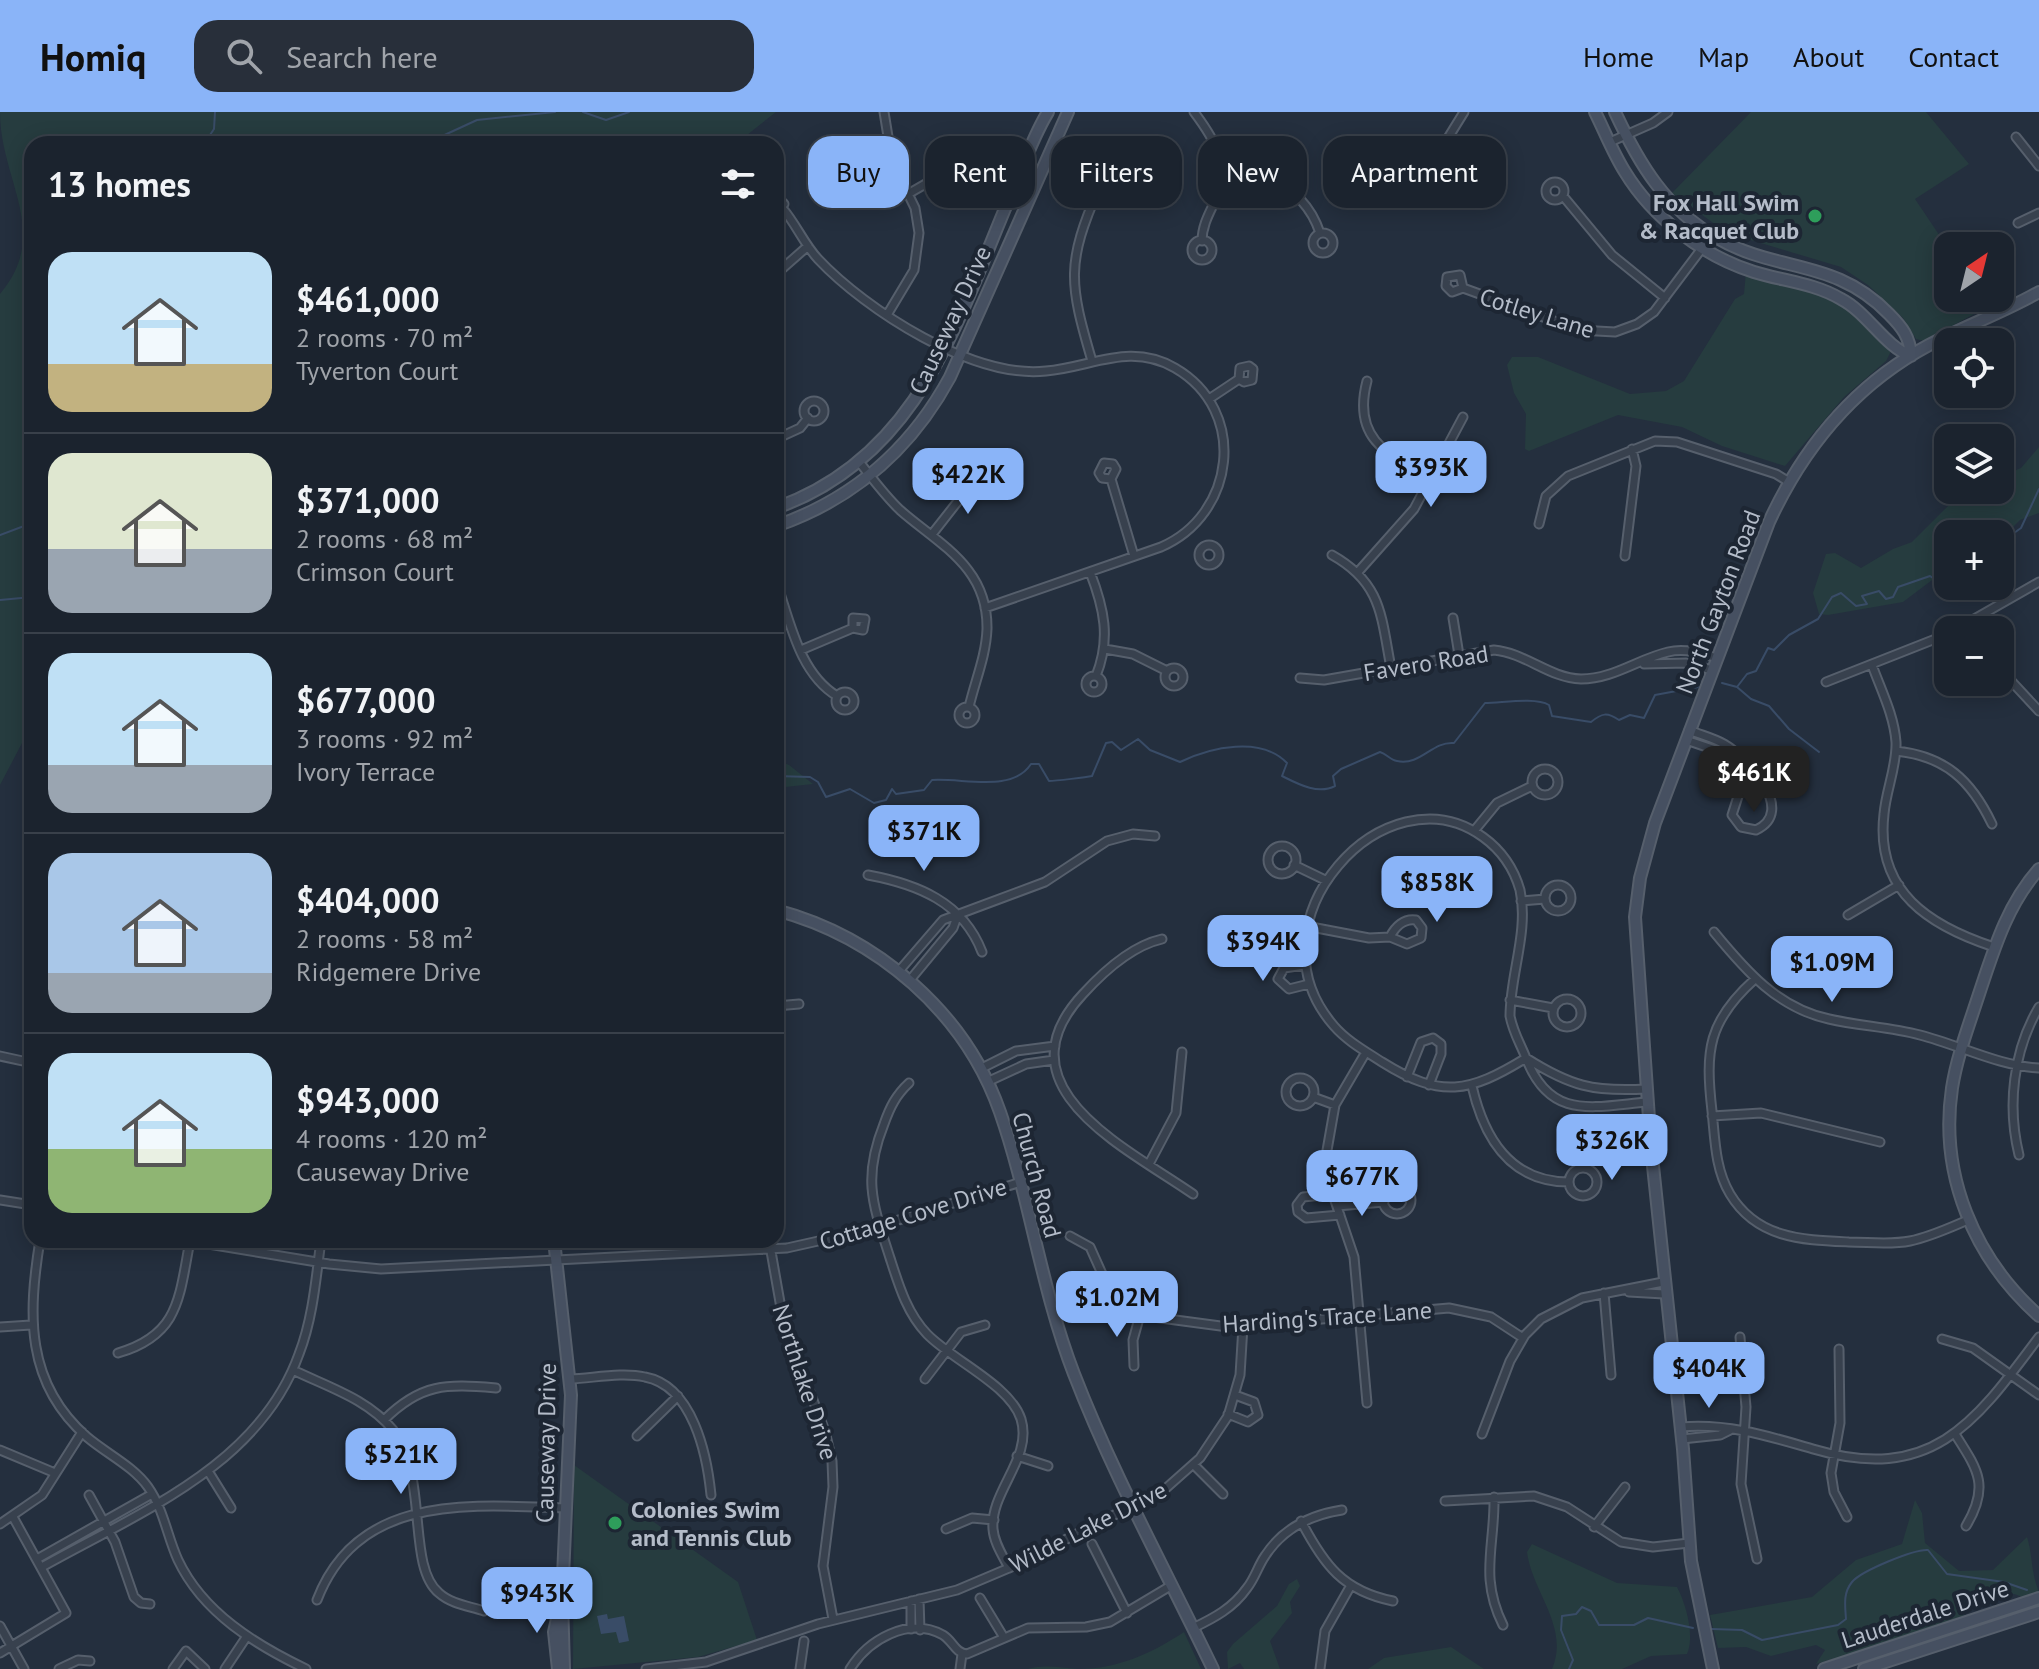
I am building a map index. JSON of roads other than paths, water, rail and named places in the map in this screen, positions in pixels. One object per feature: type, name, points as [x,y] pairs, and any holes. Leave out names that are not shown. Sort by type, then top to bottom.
[{"type":"street","points":[[883,112],[887,136]]},
{"type":"street","name":"Causeway Drive","points":[[784,505],[822,488],[860,463],[910,409],[945,346],[1048,112]]},
{"type":"street","name":"Causeway Drive","points":[[784,522],[835,500],[870,476],[895,454],[926,418],[961,353],[1068,112]]},
{"type":"street","points":[[1194,112],[1211,136]]},
{"type":"street","points":[[1449,136],[1464,112]]},
{"type":"street","points":[[1595,112],[1625,172],[1648,204],[1703,248],[1744,268],[1810,285],[1841,298],[1871,320],[1897,351],[1911,356],[1910,340],[1902,329],[1881,306],[1851,284],[1821,270],[1742,250],[1712,235],[1661,192],[1641,165],[1615,112]]},
{"type":"street","points":[[1610,142],[1668,112]]},
{"type":"street","points":[[2016,137],[2039,166]]},
{"type":"street","points":[[1563,196],[1612,255],[1665,298]]},
{"type":"street","points":[[887,315],[908,281],[917,259],[918,222],[909,197]]},
{"type":"street","points":[[1091,208],[1077,240],[1073,265],[1076,308],[1092,361]]},
{"type":"street","points":[[1202,241],[1211,208]]},
{"type":"street","points":[[1306,208],[1320,233]]},
{"type":"street","points":[[2018,223],[2039,213]]},
{"type":"street","points":[[784,217],[808,246],[853,290],[887,315],[961,353],[1020,372],[1059,370],[1125,355],[1160,361],[1193,381],[1209,399],[1223,433],[1225,465],[1216,496],[1189,532],[1134,556],[985,608]]},
{"type":"street","name":"Cotley Lane","points":[[1463,288],[1594,333],[1615,332],[1637,324],[1665,298],[1712,235]]},
{"type":"street","points":[[784,267],[808,246]]},
{"type":"street","name":"North Gayton Road","points":[[1713,1669],[1705,1641],[1689,1543],[1682,1433],[1664,1294],[1646,1089],[1636,908],[1651,836],[1769,522],[1789,482],[1834,417],[1860,391],[1911,356],[2039,292]]},
{"type":"street","points":[[1209,399],[1239,379]]},
{"type":"street","points":[[1367,381],[1363,409],[1371,436],[1394,458],[1430,477]]},
{"type":"street","points":[[1358,572],[1407,518],[1463,417]]},
{"type":"street","points":[[784,435],[800,428],[808,418]]},
{"type":"street","points":[[1539,524],[1543,501],[1559,483],[1655,441],[1677,442],[1776,474],[1789,482]]},
{"type":"street","points":[[1625,556],[1636,466],[1632,449]]},
{"type":"street","points":[[860,463],[899,509],[933,533],[964,561],[985,608],[985,646],[969,707]]},
{"type":"street","points":[[1111,479],[1134,556]]},
{"type":"street","points":[[933,533],[973,482]]},
{"type":"street","points":[[1189,532],[1202,547]]},
{"type":"street","points":[[1332,555],[1358,572],[1370,587],[1380,609],[1391,668]]},
{"type":"street","points":[[1090,572],[1104,611],[1105,649],[1096,676]]},
{"type":"street","points":[[1979,616],[2039,582]]},
{"type":"street","points":[[784,606],[815,678],[837,696]]},
{"type":"street","points":[[1453,618],[1459,655]]},
{"type":"street","points":[[801,650],[853,628]]},
{"type":"street","points":[[1826,682],[1934,640]]},
{"type":"street","points":[[1105,649],[1133,654],[1167,671]]},
{"type":"street","name":"Favero Road","points":[[1300,678],[1324,680],[1459,655],[1508,652],[1556,674],[1580,679],[1641,664],[1677,651],[1717,658]]},
{"type":"street","name":"Favero Road","points":[[1641,664],[1686,663],[1712,670]]},
{"type":"street","points":[[1872,665],[1892,719],[1896,751],[1883,824],[1888,860],[1899,885],[1921,912],[1939,926],[1994,947]]},
{"type":"street","points":[[2014,681],[2036,701],[2039,711]]},
{"type":"street","points":[[1688,735],[1738,758],[1751,770],[1774,801],[1768,821],[1756,830],[1738,825],[1732,815],[1742,784],[1751,770]]},
{"type":"street","points":[[1896,751],[1929,757],[1955,771],[1977,795],[1992,824]]},
{"type":"street","points":[[1474,831],[1497,803],[1532,786]]},
{"type":"street","points":[[1526,1058],[1472,1086],[1429,1085],[1407,1077],[1366,1052],[1334,1026],[1309,984],[1304,965],[1306,926],[1325,880],[1355,852],[1402,824],[1435,820],[1474,831],[1490,842],[1509,864],[1521,901],[1522,924],[1510,1000],[1513,1030],[1526,1058],[1536,1082],[1566,1103],[1597,1107],[1647,1102]]},
{"type":"street","points":[[899,971],[943,920],[980,903],[1045,882],[1107,841],[1133,834],[1155,836]]},
{"type":"street","points":[[1294,865],[1325,880]]},
{"type":"street","points":[[2039,869],[2010,910],[1994,947],[1952,1085],[1949,1133],[1955,1179],[1968,1220],[2004,1281],[2039,1316]]},
{"type":"street","points":[[868,875],[921,889],[944,901],[972,929],[982,952]]},
{"type":"street","points":[[1848,915],[1899,885]]},
{"type":"street","points":[[1521,901],[1545,899]]},
{"type":"street","name":"Church Road","points":[[784,913],[843,935],[899,971],[956,1030],[980,1069],[1021,1182],[1047,1294],[1065,1350],[1134,1506],[1213,1669]]},
{"type":"street","points":[[910,980],[953,928],[958,914]]},
{"type":"street","points":[[1306,926],[1369,938],[1390,937],[1401,943],[1414,943],[1421,938],[1422,928],[1416,920],[1407,920],[1396,927],[1390,937]]},
{"type":"street","points":[[1714,932],[1755,979],[1779,999],[1815,1016],[1897,1030],[2018,1066],[2039,1068]]},
{"type":"street","points":[[1162,939],[1139,947],[1087,989],[1066,1015],[1055,1046],[1054,1060],[1061,1088],[1075,1109],[1193,1194]]},
{"type":"street","points":[[1304,965],[1284,968],[1278,979],[1289,989],[1309,984]]},
{"type":"street","points":[[1755,979],[1729,1005],[1712,1037],[1707,1062],[1720,1171],[1730,1195],[1744,1212],[1774,1232],[1803,1240],[1892,1243],[1919,1239],[1968,1220]]},
{"type":"street","points":[[1510,1000],[1553,1008]]},
{"type":"street","points":[[1561,1000],[1572,1000],[1580,1007],[1581,1018],[1573,1027],[1562,1027],[1554,1019],[1553,1008],[1561,1000]]},
{"type":"street","points":[[784,1005],[799,1004]]},
{"type":"street","points":[[2019,1155],[2011,1113],[2018,1066],[2039,1007]]},
{"type":"street","points":[[1407,1077],[1421,1042],[1433,1038],[1442,1050],[1429,1085]]},
{"type":"street","points":[[980,1069],[1016,1051],[1055,1046]]},
{"type":"street","points":[[1149,1164],[1176,1113],[1182,1052]]},
{"type":"street","points":[[1366,1052],[1335,1105],[1326,1156],[1333,1194],[1354,1257],[1367,1403]]},
{"type":"street","points":[[0,1056],[24,1061]]},
{"type":"street","points":[[1526,1058],[1582,1087],[1609,1091],[1646,1089]]},
{"type":"street","points":[[987,1082],[1026,1064],[1054,1060]]},
{"type":"street","points":[[909,1083],[894,1099],[872,1158],[871,1192],[878,1226],[905,1301],[926,1332],[1013,1404],[1023,1429],[1017,1456],[994,1520],[994,1535],[1009,1568]]},
{"type":"street","points":[[1472,1086],[1482,1123],[1501,1154],[1530,1175],[1569,1182]]},
{"type":"street","points":[[1313,1097],[1335,1105]]},
{"type":"street","points":[[1712,1116],[1761,1113],[1880,1142]]},
{"type":"street","name":"Cottage Cove Drive","points":[[231,1248],[381,1269],[771,1250],[807,1245],[878,1226],[1021,1182]]},
{"type":"street","points":[[1333,1194],[1303,1197],[1297,1205],[1298,1212],[1306,1218],[1340,1215]]},
{"type":"street","points":[[0,1200],[24,1204]]},
{"type":"street","points":[[1337,1206],[1384,1202]]},
{"type":"street","name":"Harding's Trace Lane","points":[[1070,1236],[1094,1251],[1112,1296],[1140,1315],[1207,1326],[1243,1326],[1467,1309],[1491,1317],[1523,1338]]},
{"type":"street","points":[[39,1248],[31,1325],[48,1385],[82,1432],[130,1469],[155,1498],[179,1561],[189,1579],[217,1611],[247,1636],[306,1669]]},
{"type":"street","points":[[118,1353],[147,1342],[169,1323],[178,1300],[186,1248]]},
{"type":"street","points":[[40,1563],[208,1471],[257,1428],[293,1370],[308,1322],[320,1248]]},
{"type":"street","name":"Causeway Drive","points":[[555,1248],[570,1379],[562,1599],[564,1669]]},
{"type":"street","name":"Northlake Drive","points":[[771,1250],[787,1337],[825,1431],[832,1461],[833,1487],[823,1566],[833,1619]]},
{"type":"street","points":[[1482,1434],[1505,1371],[1523,1338],[1559,1307],[1604,1293],[1663,1282]]},
{"type":"street","points":[[1627,1291],[1664,1294]]},
{"type":"street","points":[[1604,1293],[1611,1375]]},
{"type":"street","points":[[1134,1366],[1133,1340],[1140,1315]]},
{"type":"street","points":[[0,1327],[31,1325]]},
{"type":"street","points":[[925,1379],[961,1332],[985,1325]]},
{"type":"street","name":"Wilde Lake Drive","points":[[646,1669],[721,1658],[833,1619],[957,1590],[1009,1568],[1164,1490],[1194,1465],[1228,1414],[1235,1395],[1243,1326]]},
{"type":"street","points":[[1740,1337],[1745,1430],[1742,1497],[1757,1559]]},
{"type":"street","points":[[1682,1433],[1720,1435],[1730,1430],[1745,1430],[1835,1455],[1867,1459],[1898,1457],[1932,1446],[1955,1434],[1983,1411],[2039,1337]]},
{"type":"street","points":[[1942,1339],[1973,1348],[2039,1395]]},
{"type":"street","points":[[1839,1349],[1840,1423],[1832,1482],[1847,1517]]},
{"type":"street","points":[[293,1370],[360,1402],[384,1420],[410,1461],[423,1563],[430,1583],[451,1601],[484,1611]]},
{"type":"street","points":[[570,1379],[640,1376],[661,1382],[686,1407],[703,1453],[711,1495]]},
{"type":"street","points":[[384,1420],[404,1401],[429,1389],[448,1385],[496,1388]]},
{"type":"street","points":[[1228,1414],[1248,1422],[1258,1415],[1254,1402],[1235,1395]]},
{"type":"street","points":[[637,1436],[678,1396]]},
{"type":"street","points":[[0,1524],[34,1503],[82,1432]]},
{"type":"street","points":[[1955,1434],[1979,1477],[1977,1505],[1966,1526]]},
{"type":"street","points":[[0,1450],[55,1473]]},
{"type":"street","points":[[1017,1456],[1048,1466]]},
{"type":"street","points":[[1194,1465],[1223,1494]]},
{"type":"street","points":[[208,1471],[231,1508]]},
{"type":"street","points":[[1594,1527],[1625,1487]]},
{"type":"street","points":[[1445,1501],[1523,1494],[1547,1498],[1631,1545],[1653,1547],[1689,1543]]},
{"type":"street","points":[[89,1495],[106,1526],[134,1597],[141,1603],[150,1604]]},
{"type":"street","points":[[1494,1497],[1487,1572],[1491,1597],[1503,1625]]},
{"type":"street","points":[[317,1600],[336,1561],[358,1538],[386,1521],[419,1514],[496,1507],[567,1508]]},
{"type":"street","points":[[1193,1628],[1234,1603],[1273,1544],[1301,1521],[1342,1510]]},
{"type":"street","points":[[0,1653],[66,1613],[13,1517]]},
{"type":"street","points":[[946,1529],[972,1518],[994,1520]]},
{"type":"street","points":[[1301,1521],[1324,1563],[1350,1587],[1393,1601]]},
{"type":"street","points":[[1092,1544],[1127,1613]]},
{"type":"street","points":[[962,1654],[1003,1636],[1036,1627],[1099,1625],[1127,1613],[1172,1585]]},
{"type":"street","points":[[1320,1669],[1325,1631],[1350,1587]]},
{"type":"street","points":[[980,1598],[1003,1636]]},
{"type":"street","name":"Lauderdale Drive","points":[[1824,1669],[2039,1598]]},
{"type":"street","name":"Causeway Drive","points":[[558,1669],[554,1620],[562,1599]]},
{"type":"street","points":[[915,1600],[916,1630]]},
{"type":"street","name":"Lauderdale Drive","points":[[1864,1669],[2039,1612]]},
{"type":"street","points":[[0,1626],[24,1669]]},
{"type":"street","points":[[850,1669],[861,1652],[876,1641],[916,1630],[944,1636],[962,1654]]},
{"type":"street","points":[[225,1669],[247,1636]]},
{"type":"street","points":[[800,1669],[804,1641]]},
{"type":"street","points":[[1705,1641],[1702,1657],[1706,1669]]},
{"type":"street","points":[[173,1669],[186,1651],[205,1669]]},
{"type":"street","points":[[960,1669],[962,1654]]},
{"type":"street","points":[[719,1669],[721,1658]]},
{"type":"street","points":[[721,1658],[727,1669]]},
{"type":"street","points":[[59,1669],[78,1660],[90,1661]]},
{"type":"water","points":[[607,1614],[608,1619],[624,1616],[629,1641],[619,1643],[616,1632],[601,1634],[597,1616]]},
{"type":"waterway","points":[[209,136],[214,129],[215,112]]},
{"type":"waterway","points":[[442,136],[477,120],[555,112]]},
{"type":"waterway","points":[[583,112],[606,120],[629,112]]},
{"type":"waterway","points":[[2014,533],[2021,528],[2039,489]]},
{"type":"waterway","points":[[0,535],[24,526]]},
{"type":"waterway","points":[[1737,687],[1747,674],[1756,671],[1768,648],[1774,650],[1789,635],[1818,619],[1832,597],[1841,593],[1856,606],[1867,604],[1862,596],[1879,591],[1886,599],[1893,597],[1898,587],[1930,576],[1934,579]]},
{"type":"waterway","points":[[0,600],[24,598]]},
{"type":"waterway","points":[[1722,683],[1737,687],[1751,699],[1769,706],[1789,729],[1819,752]]},
{"type":"waterway","points":[[784,776],[810,777],[818,782],[826,797],[850,789],[874,803],[886,800],[892,789],[896,794],[924,790],[932,780],[1000,781],[1023,773],[1031,764],[1039,764],[1049,781],[1092,776],[1106,743],[1112,742],[1121,750],[1138,739],[1150,750],[1180,762],[1221,749],[1264,749],[1287,763],[1282,776],[1308,787],[1322,789],[1335,786],[1333,776],[1341,769],[1380,752],[1405,762],[1446,743],[1454,743],[1485,703],[1535,701],[1549,705],[1552,716],[1591,722],[1608,715],[1619,720],[1630,715],[1644,718],[1655,695],[1698,687]]},
{"type":"waterway","points":[[1712,1629],[1742,1630],[1762,1640],[1838,1625],[1846,1619],[1846,1595],[1857,1577],[1900,1557],[1928,1550],[1947,1574],[2004,1582],[2027,1590]]},
{"type":"waterway","points":[[1569,1669],[1573,1660],[1561,1630],[1562,1616],[1576,1614],[1582,1607],[1591,1611],[1599,1625],[1634,1625],[1648,1618],[1693,1628]]},
{"type":"place","name":"Fox Hall Swim & Racquet Club","points":[[1815,216]]},
{"type":"place","name":"Colonies Swim and Tennis Club","points":[[615,1523]]}]
